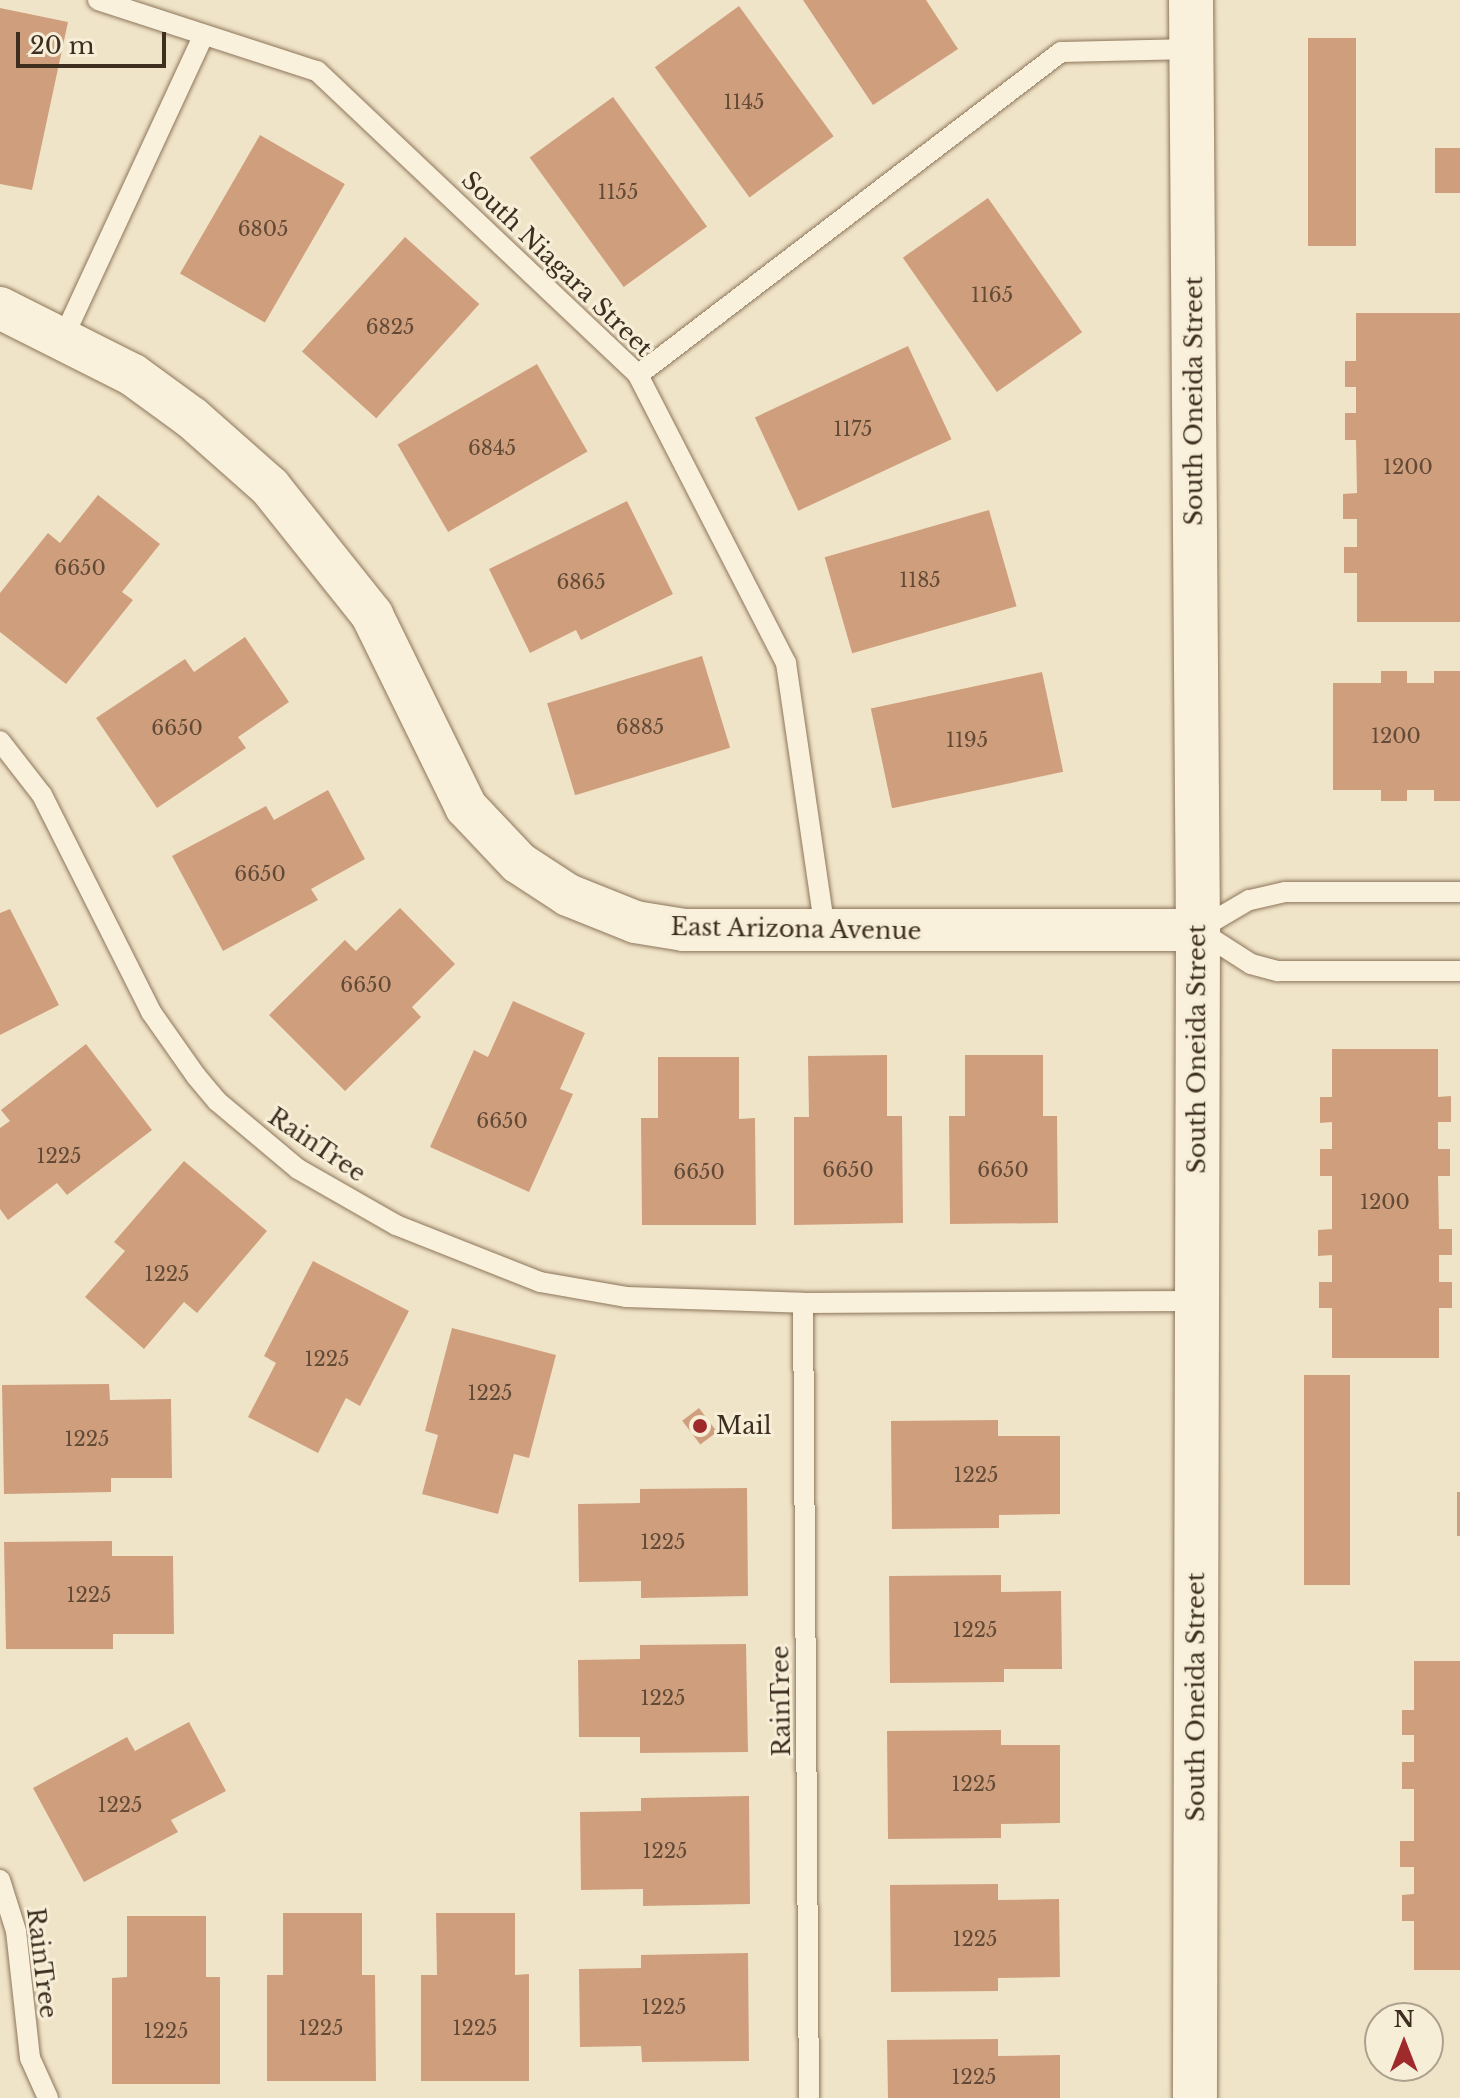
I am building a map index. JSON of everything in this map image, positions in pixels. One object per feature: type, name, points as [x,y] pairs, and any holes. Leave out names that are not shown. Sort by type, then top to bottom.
[{"type":"street","name":"South Oneida Street","points":[[1191,0],[1198,930],[1195,2098]]},
{"type":"street","name":"East Arizona Avenue","points":[[0,308],[64,336],[179,407],[256,473],[300,519],[372,615],[466,807],[519,863],[585,904],[648,925],[825,931],[1198,930]]},
{"type":"lane","name":"South Niagara Street","points":[[98,0],[317,71],[638,375],[786,663],[825,931]]},
{"type":"lane","points":[[64,336],[204,35]]},
{"type":"lane","points":[[638,375],[1061,52],[1192,49]]},
{"type":"lane","name":"RainTree","points":[[0,741],[42,795],[170,1041],[217,1101],[298,1169],[396,1225],[540,1282],[626,1297],[803,1303],[1197,1301]]},
{"type":"lane","points":[[1460,892],[1285,892],[1249,900],[1198,930],[1251,964],[1278,971],[1460,971]]},
{"type":"lane","name":"RainTree","points":[[803,1303],[809,2098]]},
{"type":"lane","name":"RainTree","points":[[0,1880],[16,1931],[30,2058],[48,2098]]},
{"type":"building","points":[[803,0],[926,0],[958,49],[873,105]]},
{"type":"building","points":[[739,6],[834,136],[749,197],[655,67]]},
{"type":"building","points":[[0,8],[68,22],[32,190],[0,184]]},
{"type":"building","points":[[1308,38],[1356,38],[1356,246],[1308,246]]},
{"type":"building","points":[[613,97],[707,226],[624,287],[530,158]]},
{"type":"building","points":[[260,135],[345,184],[265,323],[180,274]]},
{"type":"building","points":[[1435,148],[1460,148],[1460,193],[1435,193]]},
{"type":"building","points":[[988,198],[1082,332],[997,392],[903,258]]},
{"type":"building","points":[[405,237],[479,304],[376,418],[302,351]]},
{"type":"building","points":[[1356,313],[1460,313],[1460,622],[1357,622],[1357,573],[1344,573],[1344,547],[1357,547],[1357,519],[1343,519],[1343,494],[1357,493],[1356,440],[1345,440],[1345,413],[1356,413],[1356,387],[1345,387],[1345,361],[1356,361]]},
{"type":"building","points":[[908,346],[952,439],[798,511],[755,417]]},
{"type":"building","points":[[537,364],[588,451],[448,532],[398,444]]},
{"type":"building","points":[[98,495],[160,544],[122,592],[133,600],[66,684],[0,632],[0,593],[48,533],[60,543]]},
{"type":"building","points":[[627,501],[673,594],[581,640],[576,630],[530,653],[489,569]]},
{"type":"building","points":[[989,510],[1017,606],[852,653],[825,557]]},
{"type":"building","points":[[245,637],[289,702],[238,737],[246,748],[157,808],[96,718],[185,659],[194,672]]},
{"type":"building","points":[[702,656],[730,748],[575,795],[547,703]]},
{"type":"building","points":[[1381,671],[1407,671],[1407,683],[1434,683],[1434,671],[1460,671],[1460,801],[1434,801],[1434,790],[1407,790],[1407,801],[1381,801],[1381,790],[1333,790],[1333,683],[1381,683]]},
{"type":"building","points":[[1042,672],[1063,772],[892,808],[871,708]]},
{"type":"building","points":[[328,790],[365,859],[311,889],[318,900],[223,951],[172,856],[266,806],[274,820]]},
{"type":"building","points":[[400,908],[455,964],[412,1007],[421,1017],[345,1091],[269,1015],[345,940],[356,951]]},
{"type":"building","points":[[10,909],[59,1005],[0,1035],[0,913]]},
{"type":"building","points":[[513,1001],[585,1033],[560,1089],[573,1094],[529,1192],[430,1147],[474,1050],[488,1057]]},
{"type":"building","points":[[86,1044],[152,1130],[67,1195],[57,1183],[8,1220],[0,1209],[0,1128],[10,1121],[1,1110]]},
{"type":"building","points":[[1332,1049],[1438,1049],[1438,1097],[1451,1096],[1451,1122],[1438,1122],[1438,1149],[1450,1149],[1450,1176],[1438,1176],[1439,1229],[1452,1229],[1452,1255],[1439,1255],[1439,1282],[1452,1282],[1452,1308],[1439,1308],[1439,1358],[1332,1358],[1332,1308],[1319,1308],[1319,1282],[1332,1282],[1332,1255],[1318,1256],[1318,1230],[1332,1229],[1332,1176],[1320,1176],[1320,1149],[1332,1149],[1332,1122],[1320,1123],[1320,1097],[1332,1097]]},
{"type":"building","points":[[887,1055],[887,1116],[902,1116],[903,1223],[794,1225],[794,1117],[809,1117],[808,1056]]},
{"type":"building","points":[[965,1055],[1043,1055],[1043,1116],[1057,1116],[1058,1223],[950,1224],[949,1116],[965,1116]]},
{"type":"building","points":[[658,1057],[739,1057],[739,1119],[755,1118],[756,1225],[642,1225],[641,1118],[658,1118]]},
{"type":"building","points":[[184,1161],[267,1231],[197,1313],[184,1302],[144,1349],[85,1297],[125,1251],[114,1242]]},
{"type":"building","points":[[313,1261],[409,1311],[360,1406],[346,1398],[318,1453],[248,1417],[276,1363],[264,1356]]},
{"type":"building","points":[[452,1328],[556,1355],[529,1458],[514,1454],[498,1514],[422,1494],[438,1435],[425,1431]]},
{"type":"building","points":[[1304,1375],[1350,1375],[1350,1585],[1304,1585]]},
{"type":"building","points":[[109,1384],[110,1400],[171,1399],[172,1478],[111,1478],[111,1492],[4,1494],[2,1385]]},
{"type":"building","name":"Mail","points":[[699,1408],[717,1432],[700,1445],[682,1421]]},
{"type":"building","points":[[998,1420],[998,1436],[1060,1436],[1060,1514],[999,1515],[999,1528],[892,1529],[891,1421]]},
{"type":"building","points":[[747,1488],[748,1596],[641,1598],[641,1581],[579,1582],[578,1504],[640,1503],[640,1489]]},
{"type":"building","points":[[1457,1492],[1460,1492],[1460,1536],[1457,1536]]},
{"type":"building","points":[[112,1541],[112,1556],[173,1556],[174,1634],[113,1634],[113,1649],[6,1649],[4,1542]]},
{"type":"building","points":[[1001,1575],[1001,1592],[1061,1591],[1062,1669],[1004,1669],[1004,1682],[890,1683],[889,1576]]},
{"type":"building","points":[[746,1644],[748,1752],[640,1753],[640,1737],[579,1737],[578,1660],[640,1659],[640,1645]]},
{"type":"building","points":[[1414,1661],[1460,1661],[1460,1970],[1414,1970],[1414,1921],[1402,1921],[1402,1895],[1414,1894],[1414,1867],[1400,1867],[1400,1841],[1414,1841],[1414,1789],[1402,1789],[1402,1762],[1414,1762],[1414,1735],[1402,1735],[1402,1710],[1414,1710]]},
{"type":"building","points":[[189,1722],[226,1791],[171,1820],[178,1832],[84,1882],[33,1788],[127,1737],[135,1751]]},
{"type":"building","points":[[1001,1730],[1001,1745],[1060,1745],[1060,1823],[1001,1824],[1001,1838],[888,1839],[887,1731]]},
{"type":"building","points":[[749,1796],[750,1904],[643,1906],[643,1889],[581,1890],[580,1812],[641,1811],[641,1798]]},
{"type":"building","points":[[998,1884],[998,1900],[1059,1899],[1060,1977],[998,1978],[998,1991],[891,1992],[890,1885]]},
{"type":"building","points":[[283,1913],[362,1913],[362,1975],[375,1975],[376,2081],[267,2081],[267,1975],[283,1975]]},
{"type":"building","points":[[436,1913],[515,1913],[515,1975],[529,1974],[529,2081],[421,2081],[421,1975],[437,1975]]},
{"type":"building","points":[[127,1916],[206,1916],[206,1977],[220,1977],[220,2084],[112,2084],[112,1978],[127,1977]]},
{"type":"building","points":[[748,1953],[749,2061],[642,2062],[641,2046],[580,2047],[579,1969],[641,1968],[641,1955]]},
{"type":"building","points":[[998,2039],[998,2056],[1060,2055],[1060,2098],[888,2098],[887,2040]]},
{"type":"place","name":"Mail","points":[[700,1426]]}]
